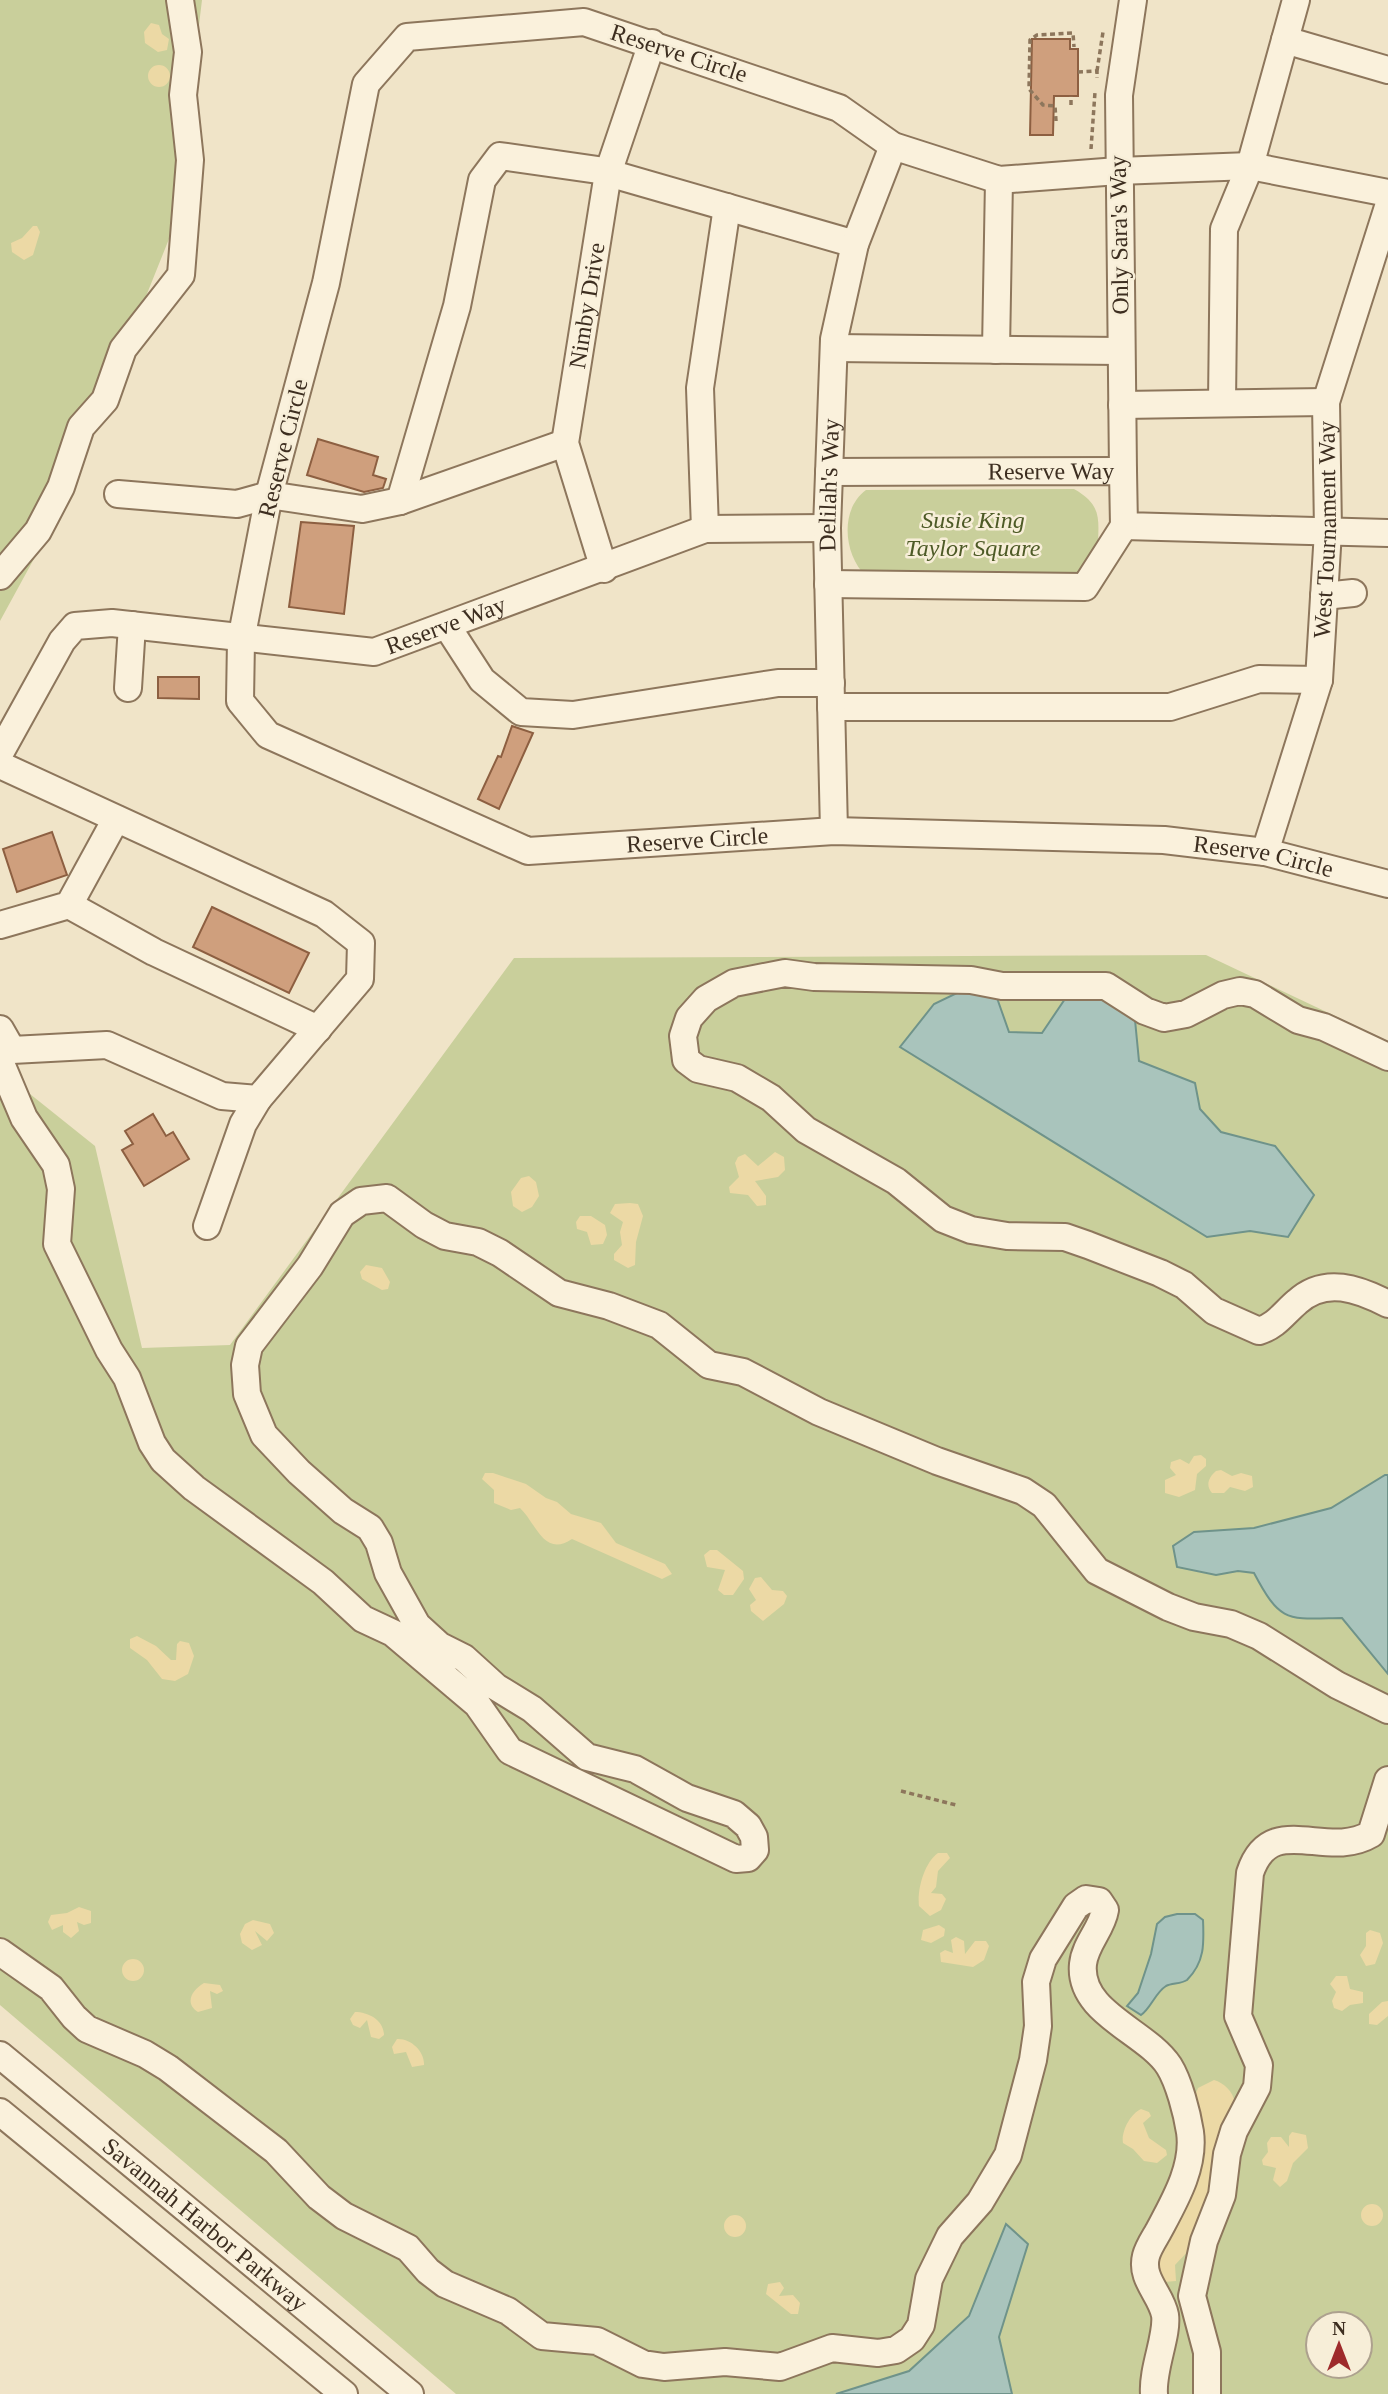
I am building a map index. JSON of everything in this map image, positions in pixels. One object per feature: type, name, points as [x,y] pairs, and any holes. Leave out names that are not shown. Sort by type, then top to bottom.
[{"type":"street","points":[[0,576],[38,531],[61,486],[82,427],[105,400],[123,349],[181,275],[190,160],[183,94],[188,52],[180,0]]},
{"type":"street","name":"Only Sara's Way","points":[[1123,471],[1119,94],[1133,0]]},
{"type":"street","points":[[1222,403],[1224,229],[1250,166],[1296,0]]},
{"type":"street","name":"Reserve Circle","points":[[1388,193],[1250,166],[1118,171],[999,180],[892,146],[839,108],[584,22],[407,37],[366,84],[326,283],[268,495],[241,640],[240,701],[268,736],[528,851],[834,831],[1164,840],[1265,852],[1388,884]]},
{"type":"street","points":[[1285,40],[1388,70]]},
{"type":"street","name":"Nimby Drive","points":[[604,569],[565,443],[608,173],[652,43]]},
{"type":"street","name":"Delilah's Way","points":[[834,831],[827,528],[834,348],[855,244],[892,146]]},
{"type":"street","points":[[400,501],[457,306],[482,180],[500,156],[608,173],[855,244]]},
{"type":"street","points":[[996,349],[999,180]]},
{"type":"street","points":[[705,529],[700,388],[727,207]]},
{"type":"street","name":"West Tournament Way","points":[[1265,852],[1319,680],[1328,531],[1326,402],[1388,207]]},
{"type":"street","points":[[834,348],[1121,351]]},
{"type":"street","points":[[1122,405],[1326,402]]},
{"type":"street","points":[[118,494],[237,505],[268,495],[362,509],[400,501],[565,443]]},
{"type":"street","name":"Reserve Way","points":[[829,472],[1123,471],[1124,526]]},
{"type":"street","points":[[828,584],[1085,587],[1124,526],[1388,533]]},
{"type":"street","name":"Reserve Way","points":[[0,754],[62,641],[75,626],[112,622],[241,640],[374,652],[604,569],[705,529],[827,528]]},
{"type":"street","points":[[1324,596],[1353,593]]},
{"type":"street","points":[[128,688],[132,625]]},
{"type":"street","points":[[447,626],[482,680],[521,712],[573,715],[778,683],[831,695],[1170,707],[1259,679],[1319,680]]},
{"type":"street","points":[[0,765],[324,914],[361,943],[360,979],[258,1099],[243,1124],[207,1226]]},
{"type":"street","points":[[0,925],[69,905],[116,818]]},
{"type":"street","points":[[69,905],[131,941],[318,1029]]},
{"type":"street","points":[[1388,1057],[1324,1027],[1298,1020],[1255,994],[1240,991],[1223,995],[1186,1014],[1164,1018],[1145,1011],[1106,986],[1002,986],[971,980],[814,977],[785,973],[734,983],[706,999],[689,1018],[683,1036],[686,1060],[698,1069],[737,1078],[771,1098],[806,1130],[896,1181],[943,1219],[971,1230],[1007,1236],[1065,1237],[1088,1245],[1184,1285],[1214,1311],[1259,1331],[1271,1327],[1299,1299],[1318,1289],[1340,1286],[1362,1291],[1388,1304]]},
{"type":"street","points":[[0,1029],[12,1050],[107,1045],[222,1096],[258,1099]]},
{"type":"street","points":[[0,1061],[24,1118],[55,1165],[61,1189],[57,1244],[109,1350],[127,1378],[152,1443],[163,1460],[194,1488],[323,1582],[363,1619],[393,1633],[477,1704],[510,1751],[736,1859],[748,1858],[755,1850],[754,1837],[748,1826],[734,1814],[687,1798],[635,1769],[587,1757],[532,1709],[496,1687],[464,1658],[440,1646],[417,1625],[388,1573],[379,1543],[370,1528],[343,1511],[299,1472],[264,1435],[247,1394],[245,1365],[249,1346],[310,1266],[342,1214],[361,1201],[387,1198],[424,1225],[445,1236],[478,1242],[500,1253],[559,1293],[608,1306],[659,1325],[709,1365],[743,1372],[819,1412],[937,1461],[1023,1491],[1044,1505],[1097,1572],[1168,1607],[1231,1624],[1259,1636],[1338,1685],[1388,1710]]},
{"type":"street","points":[[1207,2394],[1207,2352],[1192,2296],[1204,2241],[1222,2195],[1227,2154],[1234,2131],[1257,2087],[1259,2065],[1238,2016],[1250,1873],[1256,1856],[1268,1844],[1289,1839],[1342,1845],[1358,1842],[1371,1834],[1388,1780]]},
{"type":"street","points":[[0,1952],[51,1988],[87,2029],[145,2054],[168,2068],[276,2151],[319,2197],[344,2216],[408,2248],[428,2271],[445,2284],[508,2311],[542,2336],[597,2342],[643,2364],[664,2367],[725,2362],[780,2367],[832,2347],[878,2353],[896,2350],[912,2340],[921,2325],[929,2278],[950,2236],[980,2202],[1008,2155],[1033,2060],[1038,2026],[1037,1982],[1043,1959],[1076,1906],[1086,1899],[1099,1901],[1105,1910],[1103,1923],[1091,1942],[1083,1963],[1084,1983],[1093,1999],[1142,2038],[1171,2068],[1190,2132],[1190,2155],[1181,2186],[1146,2255],[1145,2275],[1159,2298],[1166,2318],[1153,2378],[1154,2394]]},
{"type":"street","name":"Savannah Harbor Parkway","points":[[0,2055],[410,2394]]},
{"type":"street","name":"Savannah Harbor Parkway","points":[[0,2112],[344,2394]]},
{"type":"path","points":[[1091,149],[1097,71],[1105,24]]},
{"type":"path","points":[[1056,121],[1055,106],[1043,105],[1029,89],[1030,40],[1037,35],[1073,33],[1074,47]]},
{"type":"path","points":[[1078,72],[1097,71]]},
{"type":"path","points":[[1071,105],[1072,96]]},
{"type":"path","points":[[901,1791],[956,1805]]},
{"type":"green space","points":[[0,0],[202,0],[175,224],[59,513],[0,621]]},
{"type":"green space","name":"Susie King Taylor Square","points":[[1074,489],[1091,502],[1098,517],[1098,556],[1077,577],[866,576],[853,557],[849,545],[848,520],[857,499],[866,490]]},
{"type":"green space","points":[[1206,955],[1388,1041],[1388,2394],[456,2394],[0,2005],[0,1070],[95,1146],[142,1348],[230,1345],[514,958]]},
{"type":"sand","points":[[151,23],[159,25],[162,34],[169,39],[167,50],[158,52],[145,43],[144,32]]},
{"type":"sand","points":[[159,65],[167,68],[170,76],[167,84],[159,87],[151,84],[148,76],[151,68]]},
{"type":"sand","points":[[33,226],[37,226],[40,232],[33,255],[24,260],[12,252],[11,243],[22,238]]},
{"type":"sand","points":[[775,1152],[784,1157],[785,1170],[778,1177],[755,1181],[766,1196],[766,1205],[757,1206],[748,1195],[730,1193],[729,1187],[739,1177],[735,1163],[738,1157],[745,1154],[758,1166]]},
{"type":"sand","points":[[529,1176],[536,1182],[539,1196],[532,1207],[522,1212],[513,1206],[511,1192],[521,1178]]},
{"type":"sand","points":[[615,1204],[638,1204],[643,1216],[636,1242],[635,1265],[628,1268],[614,1260],[614,1254],[622,1245],[620,1232],[623,1222],[610,1213]]},
{"type":"sand","points":[[580,1216],[591,1216],[605,1225],[607,1235],[603,1244],[591,1245],[587,1232],[577,1229],[576,1222]]},
{"type":"sand","points":[[366,1265],[382,1268],[390,1282],[388,1289],[382,1290],[362,1279],[360,1272]]},
{"type":"sand","points":[[1201,1455],[1206,1459],[1206,1466],[1197,1474],[1195,1490],[1179,1497],[1165,1493],[1165,1480],[1176,1475],[1170,1468],[1171,1462],[1180,1459],[1189,1464],[1194,1456]]},
{"type":"sand","points":[[1221,1470],[1232,1476],[1241,1473],[1252,1476],[1253,1487],[1245,1491],[1230,1487],[1224,1493],[1212,1493],[1208,1484],[1210,1478],[1216,1471]]},
{"type":"sand","points":[[485,1473],[526,1484],[557,1502],[571,1514],[601,1523],[616,1543],[665,1564],[672,1574],[662,1579],[572,1539],[562,1544],[547,1541],[520,1508],[511,1510],[494,1503],[494,1490],[482,1479]]},
{"type":"sand","points":[[710,1550],[717,1550],[743,1571],[744,1579],[733,1595],[724,1595],[718,1590],[725,1570],[707,1567],[704,1555]]},
{"type":"sand","points":[[761,1577],[772,1590],[783,1591],[787,1596],[784,1604],[763,1621],[751,1611],[750,1605],[756,1600],[749,1589],[755,1578]]},
{"type":"sand","points":[[137,1636],[156,1646],[171,1660],[176,1660],[177,1644],[180,1641],[189,1643],[194,1656],[188,1674],[175,1681],[162,1679],[147,1660],[130,1648],[130,1639]]},
{"type":"sand","points":[[938,1853],[947,1853],[950,1858],[938,1871],[936,1887],[931,1893],[942,1894],[946,1899],[941,1910],[930,1916],[919,1906],[919,1892],[925,1870]]},
{"type":"sand","points":[[79,1907],[91,1911],[91,1923],[84,1925],[77,1922],[79,1931],[71,1938],[63,1932],[63,1925],[52,1930],[48,1922],[51,1915],[67,1913]]},
{"type":"sand","points":[[253,1920],[270,1924],[274,1933],[267,1941],[255,1931],[262,1945],[252,1950],[242,1943],[240,1934],[245,1924]]},
{"type":"sand","points":[[939,1925],[945,1929],[944,1936],[931,1943],[921,1940],[923,1930]]},
{"type":"sand","points":[[1370,1930],[1380,1933],[1383,1943],[1375,1964],[1366,1966],[1360,1955],[1366,1946],[1366,1933]]},
{"type":"sand","points":[[956,1937],[964,1941],[965,1954],[975,1941],[986,1941],[989,1946],[984,1960],[973,1967],[941,1962],[940,1953],[945,1950],[953,1953],[951,1940]]},
{"type":"sand","points":[[133,1959],[141,1962],[144,1970],[141,1978],[133,1981],[125,1978],[122,1970],[125,1962]]},
{"type":"sand","points":[[1336,1976],[1347,1976],[1350,1989],[1363,1992],[1363,2003],[1350,2005],[1342,2011],[1334,2008],[1332,2001],[1336,1992],[1330,1984]]},
{"type":"sand","points":[[204,1983],[220,1985],[223,1991],[217,1994],[210,1991],[212,2008],[198,2012],[191,2005],[191,1997]]},
{"type":"sand","points":[[1388,2001],[1388,2016],[1377,2025],[1369,2024],[1369,2014],[1382,2002]]},
{"type":"sand","points":[[355,2012],[365,2013],[378,2021],[384,2035],[379,2039],[371,2037],[367,2020],[360,2028],[353,2025],[350,2019]]},
{"type":"sand","points":[[397,2039],[416,2047],[422,2055],[424,2065],[412,2067],[406,2052],[394,2054],[392,2047]]},
{"type":"sand","points":[[1214,2080],[1228,2088],[1234,2099],[1231,2131],[1196,2239],[1175,2265],[1176,2281],[1164,2282],[1154,2264],[1194,2098],[1198,2088]]},
{"type":"sand","points":[[1141,2109],[1149,2112],[1151,2116],[1143,2123],[1149,2138],[1166,2150],[1167,2155],[1157,2163],[1144,2161],[1123,2143],[1127,2124]]},
{"type":"sand","points":[[1292,2132],[1306,2135],[1308,2148],[1293,2163],[1287,2181],[1280,2187],[1273,2180],[1276,2168],[1263,2165],[1262,2160],[1268,2152],[1267,2143],[1271,2137],[1281,2137],[1289,2147],[1289,2136]]},
{"type":"sand","points":[[1372,2204],[1380,2207],[1383,2215],[1380,2223],[1372,2226],[1364,2223],[1361,2215],[1364,2207]]},
{"type":"sand","points":[[735,2215],[743,2218],[746,2226],[743,2234],[735,2237],[727,2234],[724,2226],[727,2218]]},
{"type":"sand","points":[[780,2282],[784,2288],[779,2296],[793,2295],[800,2303],[798,2314],[791,2314],[766,2294],[768,2284]]},
{"type":"water","points":[[961,991],[997,998],[1009,1032],[1042,1033],[1067,996],[1105,996],[1135,1020],[1139,1061],[1195,1083],[1200,1109],[1221,1132],[1275,1146],[1314,1195],[1288,1237],[1250,1231],[1207,1237],[900,1047],[934,1004]]},
{"type":"water","points":[[1388,1475],[1388,1674],[1342,1618],[1309,1619],[1288,1615],[1271,1602],[1254,1573],[1238,1571],[1216,1575],[1177,1567],[1173,1546],[1194,1532],[1254,1528],[1331,1508]]},
{"type":"water","points":[[1195,1914],[1203,1920],[1200,1959],[1187,1980],[1166,1986],[1141,2015],[1127,2006],[1138,1993],[1151,1954],[1157,1924],[1165,1917]]},
{"type":"water","points":[[1006,2224],[1028,2244],[999,2337],[1012,2394],[836,2394],[909,2371],[969,2316]]},
{"type":"building","points":[[1032,39],[1070,39],[1070,49],[1078,49],[1078,96],[1054,96],[1053,135],[1030,135]]},
{"type":"building","points":[[318,439],[378,457],[373,475],[386,479],[383,488],[364,492],[307,475]]},
{"type":"building","points":[[301,522],[354,526],[344,614],[289,607]]},
{"type":"building","points":[[158,677],[199,677],[199,699],[158,698]]},
{"type":"building","points":[[512,726],[533,733],[499,809],[478,799],[498,756],[501,757]]},
{"type":"building","points":[[52,832],[67,875],[17,892],[3,849]]},
{"type":"building","points":[[212,907],[309,953],[289,993],[193,947]]},
{"type":"building","points":[[153,1114],[166,1136],[173,1132],[189,1159],[144,1186],[122,1150],[133,1144],[125,1131]]}]
